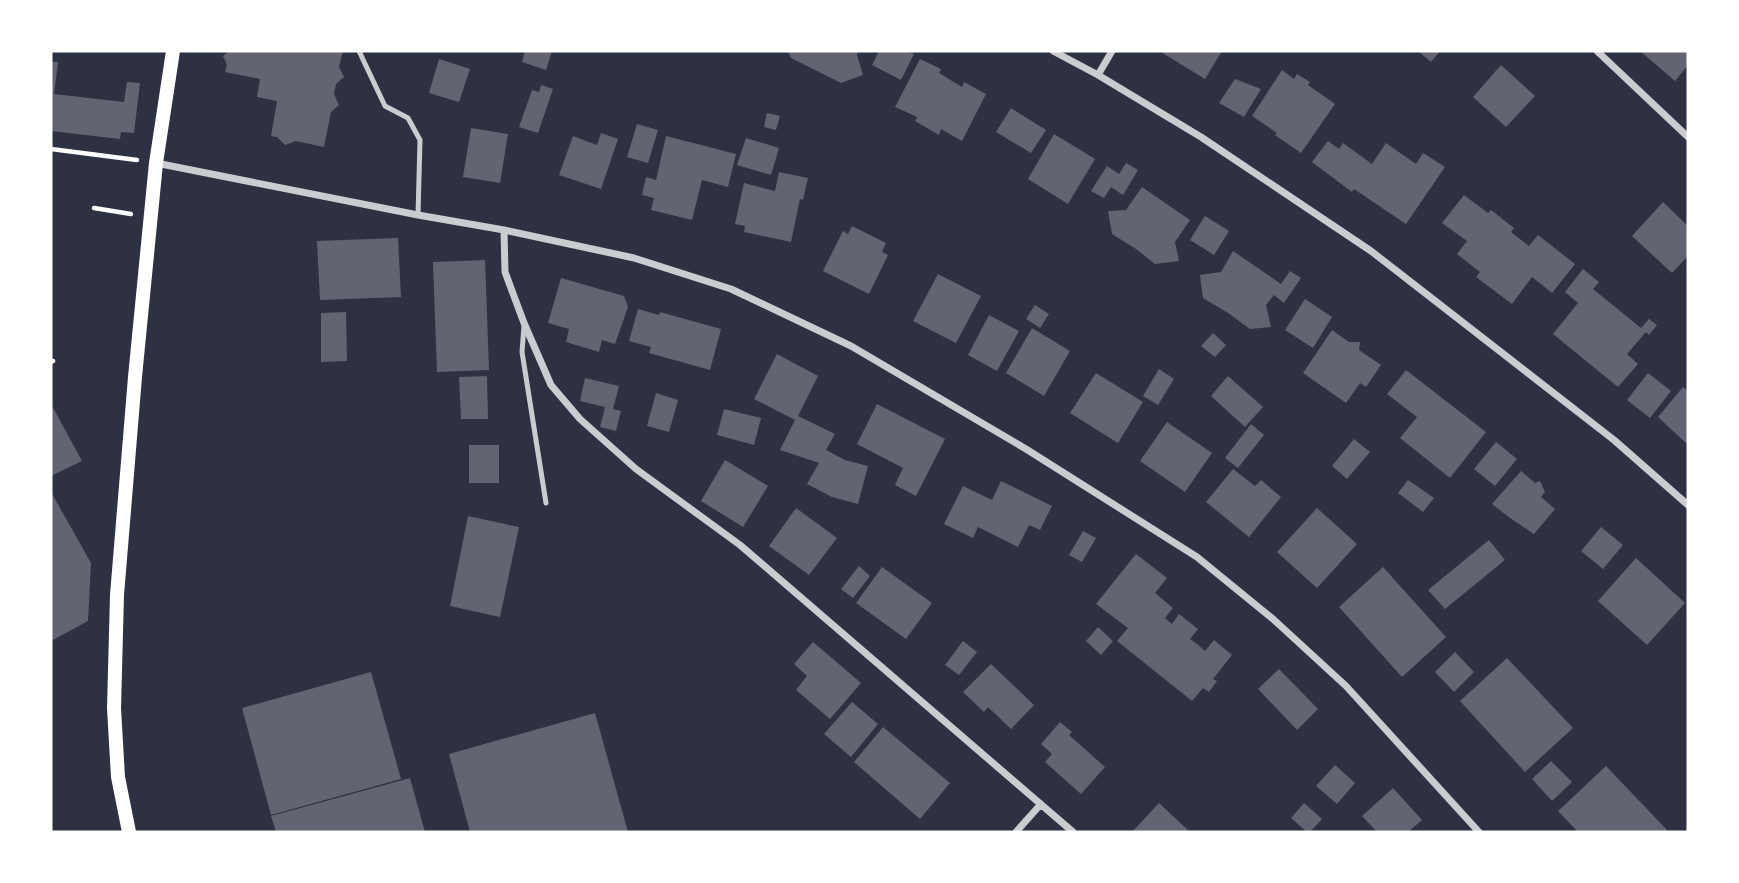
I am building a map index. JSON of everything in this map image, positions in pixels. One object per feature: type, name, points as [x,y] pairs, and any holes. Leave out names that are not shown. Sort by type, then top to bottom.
[{"type":"main road","points":[[130,832],[118,777],[114,708],[117,595],[156,163],[173,51]]},
{"type":"street","points":[[1054,51],[1201,137],[1371,251],[1615,440],[1688,505]]},
{"type":"street","points":[[1098,75],[1112,51]]},
{"type":"street","points":[[1597,51],[1688,137]]},
{"type":"street","points":[[156,163],[634,257],[731,289],[851,346],[1026,449],[1197,557],[1273,619],[1346,686],[1479,832]]},
{"type":"street","points":[[503,230],[505,272],[524,323],[551,385],[580,419],[636,469],[740,545],[1073,832]]},
{"type":"street","points":[[1016,832],[1041,804]]},
{"type":"lane","points":[[359,51],[385,106],[408,118],[420,140],[418,215]]},
{"type":"lane","points":[[524,323],[522,352],[546,503]]},
{"type":"path","points":[[51,149],[156,163]]},
{"type":"path","points":[[94,208],[151,216]]},
{"type":"building","points":[[229,51],[343,51],[339,67],[344,77],[336,84],[334,94],[339,105],[331,112],[324,147],[296,141],[285,145],[277,137],[271,136],[277,101],[257,97],[260,79],[225,72],[227,65],[223,56]]},
{"type":"building","points":[[525,51],[552,51],[546,70],[522,62]]},
{"type":"building","points":[[788,51],[858,51],[863,75],[841,83],[791,58]]},
{"type":"building","points":[[879,51],[907,51],[914,54],[901,80],[872,65]]},
{"type":"building","points":[[1162,51],[1222,51],[1205,79]]},
{"type":"building","points":[[1418,51],[1440,51],[1431,62]]},
{"type":"building","points":[[1640,51],[1688,51],[1688,65],[1675,81]]},
{"type":"building","points":[[439,59],[470,69],[459,102],[429,93]]},
{"type":"building","points":[[920,59],[941,69],[939,73],[962,87],[964,82],[986,94],[962,141],[941,129],[939,135],[915,121],[917,117],[895,107]]},
{"type":"building","points":[[51,62],[58,62],[54,94],[124,102],[127,82],[140,83],[134,133],[121,132],[120,139],[51,131]]},
{"type":"building","points":[[1501,65],[1535,96],[1506,127],[1473,97]]},
{"type":"building","points":[[1282,70],[1294,79],[1297,74],[1310,82],[1308,85],[1335,104],[1301,153],[1252,116]]},
{"type":"building","points":[[1235,79],[1261,89],[1244,117],[1219,103]]},
{"type":"building","points":[[541,85],[553,89],[538,133],[519,127],[532,90],[539,92]]},
{"type":"building","points":[[1011,108],[1046,130],[1031,153],[996,132]]},
{"type":"building","points":[[767,113],[780,116],[776,130],[764,127]]},
{"type":"building","points":[[637,124],[658,130],[648,163],[627,157]]},
{"type":"building","points":[[471,128],[508,134],[500,183],[463,177]]},
{"type":"building","points":[[601,133],[618,139],[601,189],[559,175],[573,136],[597,145]]},
{"type":"building","points":[[1054,134],[1095,159],[1068,204],[1028,179]]},
{"type":"building","points":[[666,136],[736,154],[728,187],[702,180],[692,220],[651,210],[654,198],[642,195],[646,177],[656,180]]},
{"type":"building","points":[[746,138],[779,148],[771,175],[737,165]]},
{"type":"building","points":[[1328,141],[1339,149],[1343,143],[1372,164],[1386,143],[1416,164],[1423,153],[1445,167],[1406,224],[1354,189],[1352,192],[1312,162]]},
{"type":"building","points":[[1126,163],[1138,170],[1123,195],[1111,187],[1104,198],[1091,191],[1107,166],[1119,174]]},
{"type":"building","points":[[779,172],[808,178],[803,200],[800,199],[791,242],[744,232],[745,226],[735,224],[744,183],[775,191]]},
{"type":"building","points":[[1142,187],[1190,220],[1175,242],[1179,261],[1155,264],[1112,234],[1108,211],[1126,210]]},
{"type":"building","points":[[1464,195],[1488,213],[1491,210],[1514,228],[1511,232],[1529,246],[1538,235],[1575,264],[1552,293],[1532,277],[1512,304],[1476,277],[1480,272],[1457,254],[1467,241],[1442,223]]},
{"type":"building","points":[[1663,202],[1688,226],[1688,256],[1672,273],[1632,236]]},
{"type":"building","points":[[1205,216],[1229,231],[1214,255],[1190,240]]},
{"type":"building","points":[[852,226],[886,243],[882,252],[888,255],[869,294],[823,271],[843,231],[848,234]]},
{"type":"building","points":[[398,238],[401,297],[320,300],[317,241]]},
{"type":"building","points":[[1233,251],[1281,284],[1290,271],[1301,278],[1284,303],[1274,295],[1266,305],[1271,327],[1250,329],[1203,298],[1200,275],[1221,272]]},
{"type":"building","points":[[485,260],[489,370],[437,372],[433,262]]},
{"type":"building","points":[[1583,269],[1599,282],[1593,289],[1641,328],[1649,319],[1657,325],[1649,335],[1646,332],[1627,354],[1638,364],[1618,387],[1553,334],[1578,303],[1565,292]]},
{"type":"building","points":[[938,274],[981,296],[956,343],[913,321]]},
{"type":"building","points":[[561,278],[624,296],[628,307],[615,344],[602,340],[599,352],[566,342],[569,329],[548,323]]},
{"type":"building","points":[[1305,299],[1332,317],[1313,348],[1285,330]]},
{"type":"building","points":[[1035,305],[1049,314],[1040,328],[1026,319]]},
{"type":"building","points":[[638,309],[659,315],[660,312],[721,329],[710,370],[649,353],[651,347],[629,341]]},
{"type":"building","points":[[346,312],[347,361],[321,362],[321,313]]},
{"type":"building","points":[[989,315],[1019,331],[997,371],[968,355]]},
{"type":"building","points":[[1032,328],[1070,351],[1044,396],[1006,373]]},
{"type":"building","points":[[1332,330],[1349,342],[1360,342],[1359,350],[1381,365],[1366,387],[1360,383],[1346,403],[1303,373]]},
{"type":"building","points":[[1213,333],[1226,345],[1215,357],[1201,346]]},
{"type":"building","points":[[777,354],[818,376],[798,416],[835,434],[826,450],[845,460],[868,466],[858,504],[832,497],[807,484],[819,463],[780,450],[795,420],[754,399]]},
{"type":"building","points":[[1159,369],[1174,379],[1158,405],[1143,396]]},
{"type":"building","points":[[1406,370],[1486,432],[1450,478],[1400,438],[1417,417],[1387,394]]},
{"type":"building","points":[[1096,373],[1143,402],[1118,443],[1070,413]]},
{"type":"building","points":[[1648,373],[1671,391],[1650,418],[1627,400]]},
{"type":"building","points":[[487,376],[488,419],[461,419],[459,377]]},
{"type":"building","points":[[1228,376],[1263,407],[1245,427],[1211,396]]},
{"type":"building","points":[[585,378],[619,386],[613,409],[621,411],[616,431],[600,427],[605,407],[580,401]]},
{"type":"building","points":[[1683,387],[1688,391],[1688,445],[1658,417]]},
{"type":"building","points":[[656,393],[678,400],[669,432],[647,426]]},
{"type":"building","points":[[51,404],[82,461],[51,476]]},
{"type":"building","points":[[877,404],[945,439],[916,496],[895,485],[903,468],[857,444]]},
{"type":"building","points":[[724,409],[761,418],[754,445],[717,435]]},
{"type":"building","points":[[1167,422],[1212,453],[1185,492],[1140,461]]},
{"type":"building","points":[[1251,424],[1264,435],[1238,468],[1225,458]]},
{"type":"building","points":[[1354,439],[1370,452],[1347,479],[1332,466]]},
{"type":"building","points":[[1496,442],[1517,459],[1495,486],[1474,469]]},
{"type":"building","points":[[469,445],[499,445],[499,483],[469,483]]},
{"type":"building","points":[[725,460],[768,486],[743,527],[701,501]]},
{"type":"building","points":[[1233,469],[1255,486],[1261,480],[1281,497],[1249,537],[1206,502]]},
{"type":"building","points":[[1521,471],[1535,483],[1540,481],[1545,492],[1541,497],[1555,509],[1534,534],[1492,504]]},
{"type":"building","points":[[1408,480],[1434,498],[1423,512],[1398,493]]},
{"type":"building","points":[[1001,481],[1052,506],[1040,530],[1029,525],[1018,547],[978,527],[973,538],[944,524],[963,486],[992,500]]},
{"type":"building","points":[[51,492],[91,563],[88,621],[51,641]]},
{"type":"building","points":[[796,508],[837,538],[809,575],[769,546]]},
{"type":"building","points":[[1317,508],[1357,544],[1317,588],[1277,552]]},
{"type":"building","points":[[468,516],[519,527],[500,617],[450,606]]},
{"type":"building","points":[[1601,527],[1623,545],[1603,569],[1581,551]]},
{"type":"building","points":[[1083,531],[1096,538],[1082,562],[1069,555]]},
{"type":"building","points":[[1489,540],[1505,560],[1445,609],[1428,590]]},
{"type":"building","points":[[1136,554],[1167,578],[1155,593],[1173,608],[1165,618],[1172,624],[1179,614],[1198,629],[1190,639],[1205,651],[1214,640],[1232,655],[1213,679],[1217,681],[1209,692],[1203,688],[1192,701],[1117,641],[1128,628],[1096,604]]},
{"type":"building","points":[[1636,558],[1685,603],[1647,645],[1598,601]]},
{"type":"building","points":[[859,566],[870,576],[853,598],[841,589]]},
{"type":"building","points":[[882,567],[932,603],[906,639],[856,603]]},
{"type":"building","points":[[1383,567],[1446,637],[1402,677],[1339,607]]},
{"type":"building","points":[[1098,627],[1113,641],[1101,655],[1086,641]]},
{"type":"building","points":[[963,641],[977,652],[959,675],[945,665]]},
{"type":"building","points":[[813,642],[861,683],[830,719],[796,690],[807,676],[794,664]]},
{"type":"building","points":[[1455,652],[1474,672],[1454,692],[1435,672]]},
{"type":"building","points":[[1507,658],[1573,728],[1525,772],[1460,701]]},
{"type":"building","points":[[991,664],[1034,705],[1011,729],[988,707],[984,712],[963,692]]},
{"type":"building","points":[[1279,669],[1318,709],[1297,730],[1258,689]]},
{"type":"building","points":[[371,672],[401,779],[271,815],[242,708]]},
{"type":"building","points":[[852,702],[878,724],[851,757],[824,734]]},
{"type":"building","points":[[595,713],[628,832],[470,832],[449,754]]},
{"type":"building","points":[[1060,722],[1072,732],[1069,735],[1105,767],[1081,794],[1045,762],[1052,754],[1041,744]]},
{"type":"building","points":[[883,727],[950,783],[920,819],[854,762]]},
{"type":"building","points":[[1551,761],[1572,782],[1552,801],[1532,779]]},
{"type":"building","points":[[1335,765],[1355,783],[1337,804],[1316,786]]},
{"type":"building","points":[[1606,766],[1669,832],[1578,832],[1558,811]]},
{"type":"building","points":[[410,778],[425,832],[276,832],[271,816]]},
{"type":"building","points":[[1393,788],[1422,820],[1408,832],[1377,832],[1362,816]]},
{"type":"building","points":[[1159,803],[1190,832],[1132,832]]},
{"type":"building","points":[[1304,803],[1322,819],[1310,832],[1291,818]]}]
